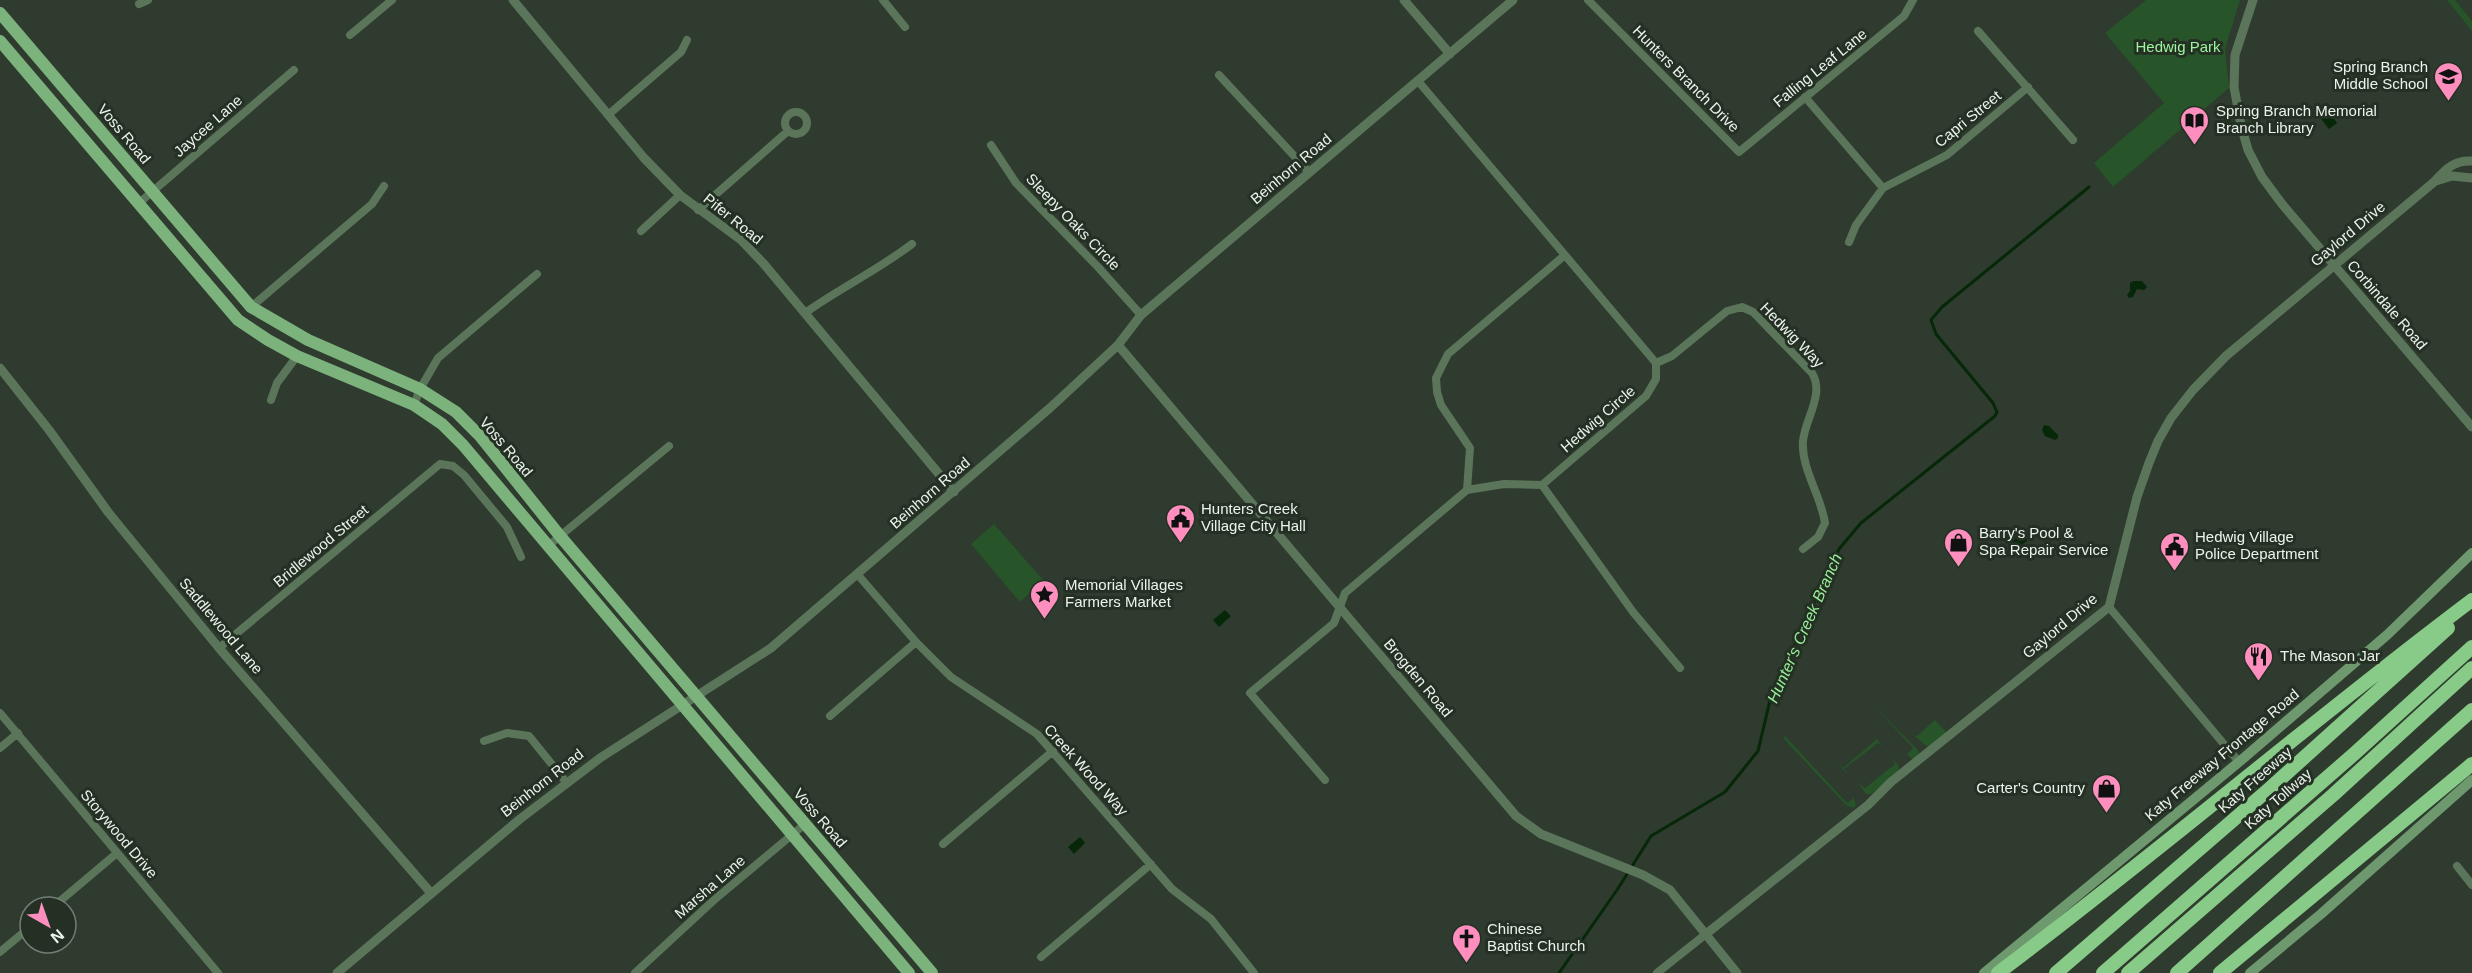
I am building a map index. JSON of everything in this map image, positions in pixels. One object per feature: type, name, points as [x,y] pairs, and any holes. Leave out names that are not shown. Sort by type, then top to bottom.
[{"type":"highway","points":[[1998,973],[2160,849],[2375,673],[2472,600]]},
{"type":"highway","name":"Katy Freeway","points":[[2056,973],[2268,790],[2472,606]]},
{"type":"highway","name":"Katy Tollway","points":[[2103,973],[2346,762],[2472,647]]},
{"type":"highway","points":[[2128,973],[2333,795],[2472,668]]},
{"type":"highway","points":[[2177,973],[2472,710]]},
{"type":"highway","points":[[2220,973],[2472,764]]},
{"type":"main road","name":"Voss Road","points":[[0,13],[251,307],[308,340],[420,388],[456,412],[480,436],[560,536],[932,973]]},
{"type":"main road","name":"Voss Road","points":[[0,41],[238,320],[297,356],[414,405],[442,424],[463,445],[685,705],[909,973]]},
{"type":"main road","points":[[67,120],[82,108]]},
{"type":"main road","points":[[219,299],[232,287]]},
{"type":"main road","name":"Katy Freeway Frontage Road","points":[[1984,973],[2091,882],[2239,762],[2394,629],[2472,554]]},
{"type":"main road","points":[[2250,973],[2472,780]]},
{"type":"street","points":[[140,4],[148,0]]},
{"type":"street","points":[[350,35],[392,0]]},
{"type":"street","name":"Pifer Road","points":[[513,0],[644,159],[680,195],[741,240],[954,492]]},
{"type":"street","points":[[883,0],[905,27]]},
{"type":"street","points":[[1404,0],[1450,54]]},
{"type":"street","name":"Beinhorn Road","points":[[337,973],[520,819],[600,758],[771,648],[1051,407],[1118,345],[1141,315],[1513,0]]},
{"type":"street","name":"Hunters Branch Drive","points":[[1588,0],[1739,152]]},
{"type":"street","name":"Falling Leaf Lane","points":[[1739,152],[1904,16],[1913,0]]},
{"type":"street","name":"Corbindale Road","points":[[2253,0],[2235,55],[2233,74],[2241,125],[2248,150],[2268,186],[2472,427]]},
{"type":"street","points":[[1978,31],[2073,140]]},
{"type":"street","points":[[608,115],[681,52],[687,40]]},
{"type":"street","name":"Jaycee Lane","points":[[139,203],[294,70]]},
{"type":"street","points":[[1219,75],[1310,172]]},
{"type":"street","points":[[1418,81],[1656,363]]},
{"type":"street","name":"Capri Street","points":[[1849,242],[1864,212],[1883,188],[1947,155],[2028,87]]},
{"type":"street","points":[[1806,97],[1883,188]]},
{"type":"street","points":[[698,210],[788,131]]},
{"type":"street","name":"Sleepy Oaks Circle","points":[[991,145],[1016,183],[1141,315]]},
{"type":"street","name":"Gaylord Drive","points":[[1657,973],[1868,806],[1891,782],[2109,607],[2137,497],[2158,441],[2171,418],[2193,390],[2226,356],[2434,182],[2449,166],[2460,160],[2472,161]]},
{"type":"street","points":[[2434,182],[2452,176],[2472,178]]},
{"type":"street","points":[[251,307],[372,204],[384,186]]},
{"type":"street","points":[[641,231],[680,195]]},
{"type":"street","points":[[805,313],[825,298],[889,262],[912,244]]},
{"type":"street","points":[[1467,490],[1470,448],[1441,405],[1436,378],[1441,366],[1448,354],[1565,255]]},
{"type":"street","points":[[414,405],[420,388],[438,358],[537,273]]},
{"type":"street","name":"Hedwig Way","points":[[1656,363],[1672,356],[1727,311],[1742,307],[1753,312],[1812,373],[1817,383],[1817,393],[1804,430],[1804,459],[1825,523],[1818,537],[1803,549]]},
{"type":"street","name":"Brogden Road","points":[[1118,345],[1516,816],[1541,834],[1643,875],[1670,890],[1737,973]]},
{"type":"street","points":[[271,400],[277,382],[297,356]]},
{"type":"street","name":"Hedwig Circle","points":[[1542,485],[1646,396],[1656,379],[1656,363]]},
{"type":"street","name":"Saddlewood Lane","points":[[0,368],[49,429],[108,512],[219,648],[432,893]]},
{"type":"street","points":[[548,546],[669,446]]},
{"type":"street","name":"Bridlewood Street","points":[[219,648],[441,464],[453,465],[464,475],[507,526],[521,557]]},
{"type":"street","points":[[1325,780],[1251,693],[1334,623],[1345,593],[1467,490],[1504,484],[1542,485],[1633,612],[1680,668]]},
{"type":"street","name":"Creek Wood Way","points":[[858,575],[916,642],[951,677],[1037,734],[1172,889],[1211,919],[1254,973]]},
{"type":"street","points":[[2109,607],[2239,762]]},
{"type":"street","points":[[830,716],[916,642]]},
{"type":"street","name":"Storywood Drive","points":[[0,713],[219,973]]},
{"type":"street","points":[[484,741],[507,733],[529,736],[567,783]]},
{"type":"street","points":[[0,748],[18,734]]},
{"type":"street","points":[[943,844],[1053,751]]},
{"type":"street","name":"Marsha Lane","points":[[635,973],[714,900],[805,824]]},
{"type":"street","points":[[67,895],[117,853]]},
{"type":"street","points":[[1041,957],[1151,864]]},
{"type":"street","points":[[2457,866],[2472,885]]},
{"type":"street","points":[[0,952],[18,937]]},
{"type":"street","points":[[204,973],[212,966]]},
{"type":"green space","name":"Hedwig Park","points":[[2146,0],[2240,0],[2225,49],[2229,88],[2113,187],[2094,163],[2164,103],[2105,33]]},
{"type":"green space","points":[[2447,0],[2455,0],[2472,21],[2472,31]]},
{"type":"green space","points":[[994,524],[1044,581],[1020,602],[971,544]]},
{"type":"green space","points":[[1870,702],[1918,750],[1920,755],[1913,760],[1907,754],[1913,748]]},
{"type":"green space","points":[[1935,720],[1947,733],[1928,747],[1913,735],[1917,736]]},
{"type":"green space","points":[[1871,734],[1884,747],[1878,743],[1844,769],[1849,776],[1837,763],[1843,768],[1876,740]]},
{"type":"green space","points":[[1785,736],[1847,803],[1854,798],[1856,806],[1853,808],[1846,805],[1783,738]]},
{"type":"green space","points":[[1891,756],[1898,765],[1899,772],[1871,794],[1866,794],[1858,783],[1865,788],[1895,764]]},
{"type":"shaded area","points":[[2326,108],[2337,123],[2329,129],[2318,115]]},
{"type":"shaded area","points":[[2142,281],[2147,287],[2144,290],[2137,289],[2133,297],[2129,298],[2127,295],[2130,291],[2130,283]]},
{"type":"shaded area","points":[[2044,425],[2049,426],[2058,438],[2055,440],[2045,436],[2042,430]]},
{"type":"shaded area","points":[[2021,534],[2027,541],[2013,551],[2009,544]]},
{"type":"shaded area","points":[[1225,610],[1231,616],[1219,627],[1213,620]]},
{"type":"shaded area","points":[[1080,837],[1085,843],[1074,854],[1068,847]]},
{"type":"waterway","name":"Hunter's Creek Branch","points":[[1559,973],[1617,890],[1651,836],[1725,792],[1758,751],[1771,696],[1839,549],[1861,523],[1995,416],[1997,412],[1993,403],[1936,334],[1931,320],[1942,307],[2089,187]]},
{"type":"place","name":"Spring Branch Middle School","points":[[2449,102]]},
{"type":"place","name":"Spring Branch Memorial Branch Library","points":[[2195,146]]},
{"type":"place","name":"Hunters Creek Village City Hall","points":[[1180,544]]},
{"type":"place","name":"Barry's Pool & Spa Repair Service","points":[[1958,568]]},
{"type":"place","name":"Hedwig Village Police Department","points":[[2174,572]]},
{"type":"place","name":"Memorial Villages Farmers Market","points":[[1044,620]]},
{"type":"place","name":"The Mason Jar","points":[[2259,682]]},
{"type":"place","name":"Carter's Country","points":[[2106,814]]},
{"type":"place","name":"Chinese Baptist Church","points":[[1466,964]]}]
